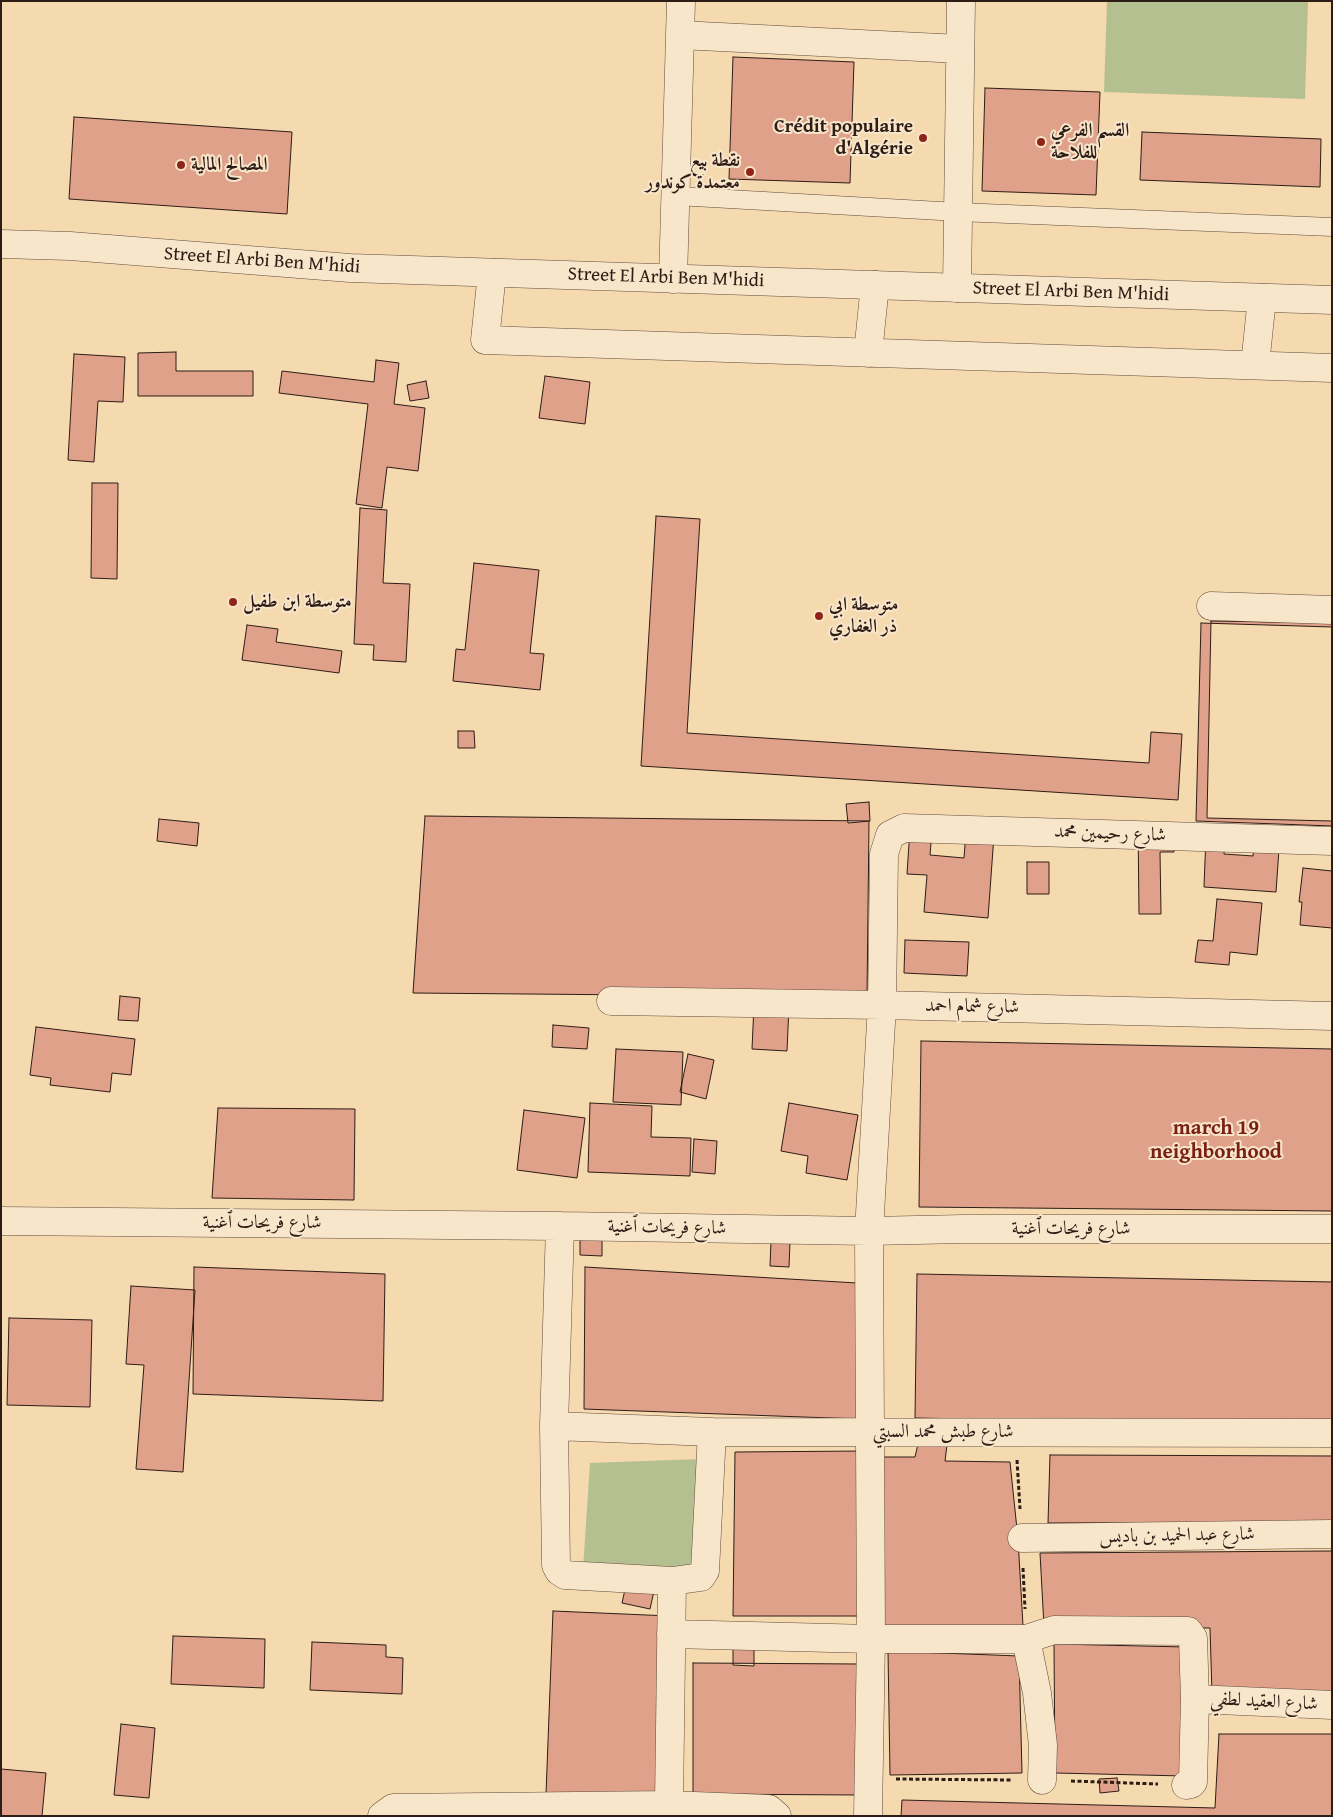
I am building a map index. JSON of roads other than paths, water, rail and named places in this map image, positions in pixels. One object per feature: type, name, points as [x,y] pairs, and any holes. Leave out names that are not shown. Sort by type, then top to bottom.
[{"type":"street","points":[[673,279],[681,1]]},
{"type":"street","points":[[957,288],[961,1]]},
{"type":"street","points":[[680,35],[960,49]]},
{"type":"street","name":"Street El Arbi Ben M'hidi","points":[[1,244],[70,246],[350,268],[1332,300]]},
{"type":"street","points":[[492,273],[485,340],[1332,368]]},
{"type":"street","points":[[868,353],[874,285]]},
{"type":"street","points":[[1255,365],[1262,298]]},
{"type":"street","points":[[1212,606],[1332,610]]},
{"type":"street","name":"شارع رحيمين محمد","points":[[882,1005],[884,854],[890,835],[904,828],[1332,841]]},
{"type":"street","name":"شارع شمام احمد","points":[[611,1001],[882,1005],[1332,1016]]},
{"type":"street","points":[[868,1816],[871,1639],[869,1231],[882,1005]]},
{"type":"street","name":"شارع فريحات ٱغنية","points":[[1,1221],[869,1231],[964,1229],[1332,1229]]},
{"type":"street","points":[[560,1226],[554,1426],[556,1566],[559,1572],[565,1575],[672,1581],[701,1577],[705,1571],[712,1432]]},
{"type":"street","name":"شارع طبش محمد السبتي","points":[[554,1426],[712,1432],[1332,1433]]},
{"type":"street","name":"شارع عبد الحميد بن باديس","points":[[1022,1538],[1332,1534]]},
{"type":"street","points":[[670,1805],[672,1581]]},
{"type":"street","points":[[671,1634],[871,1639],[1026,1639],[1054,1630],[1188,1631],[1193,1638],[1195,1699],[1193,1782],[1186,1785]]},
{"type":"street","points":[[1026,1639],[1037,1693],[1043,1745],[1042,1780]]},
{"type":"street","name":"شارع العقيد لطفي","points":[[1195,1699],[1332,1706]]},
{"type":"street","points":[[382,1816],[393,1808],[670,1805],[769,1809],[777,1816]]},
{"type":"lane","points":[[676,196],[958,212],[1332,227]]},
{"type":"place","name":"Crédit populaire d'Algérie","points":[[923,138]]},
{"type":"place","name":"القسم الفرعي للفلاحة","points":[[1041,142]]},
{"type":"place","name":"المصالح المالية","points":[[181,165]]},
{"type":"place","name":"نقطة بيع معتمدة كوندور","points":[[750,172]]},
{"type":"place","name":"متوسطة ابن طفيل","points":[[233,602]]},
{"type":"place","name":"متوسطة ابي ذر الغفاري","points":[[819,616]]},
{"type":"district","name":"march 19 neighborhood","points":[[1216,1141]]}]
